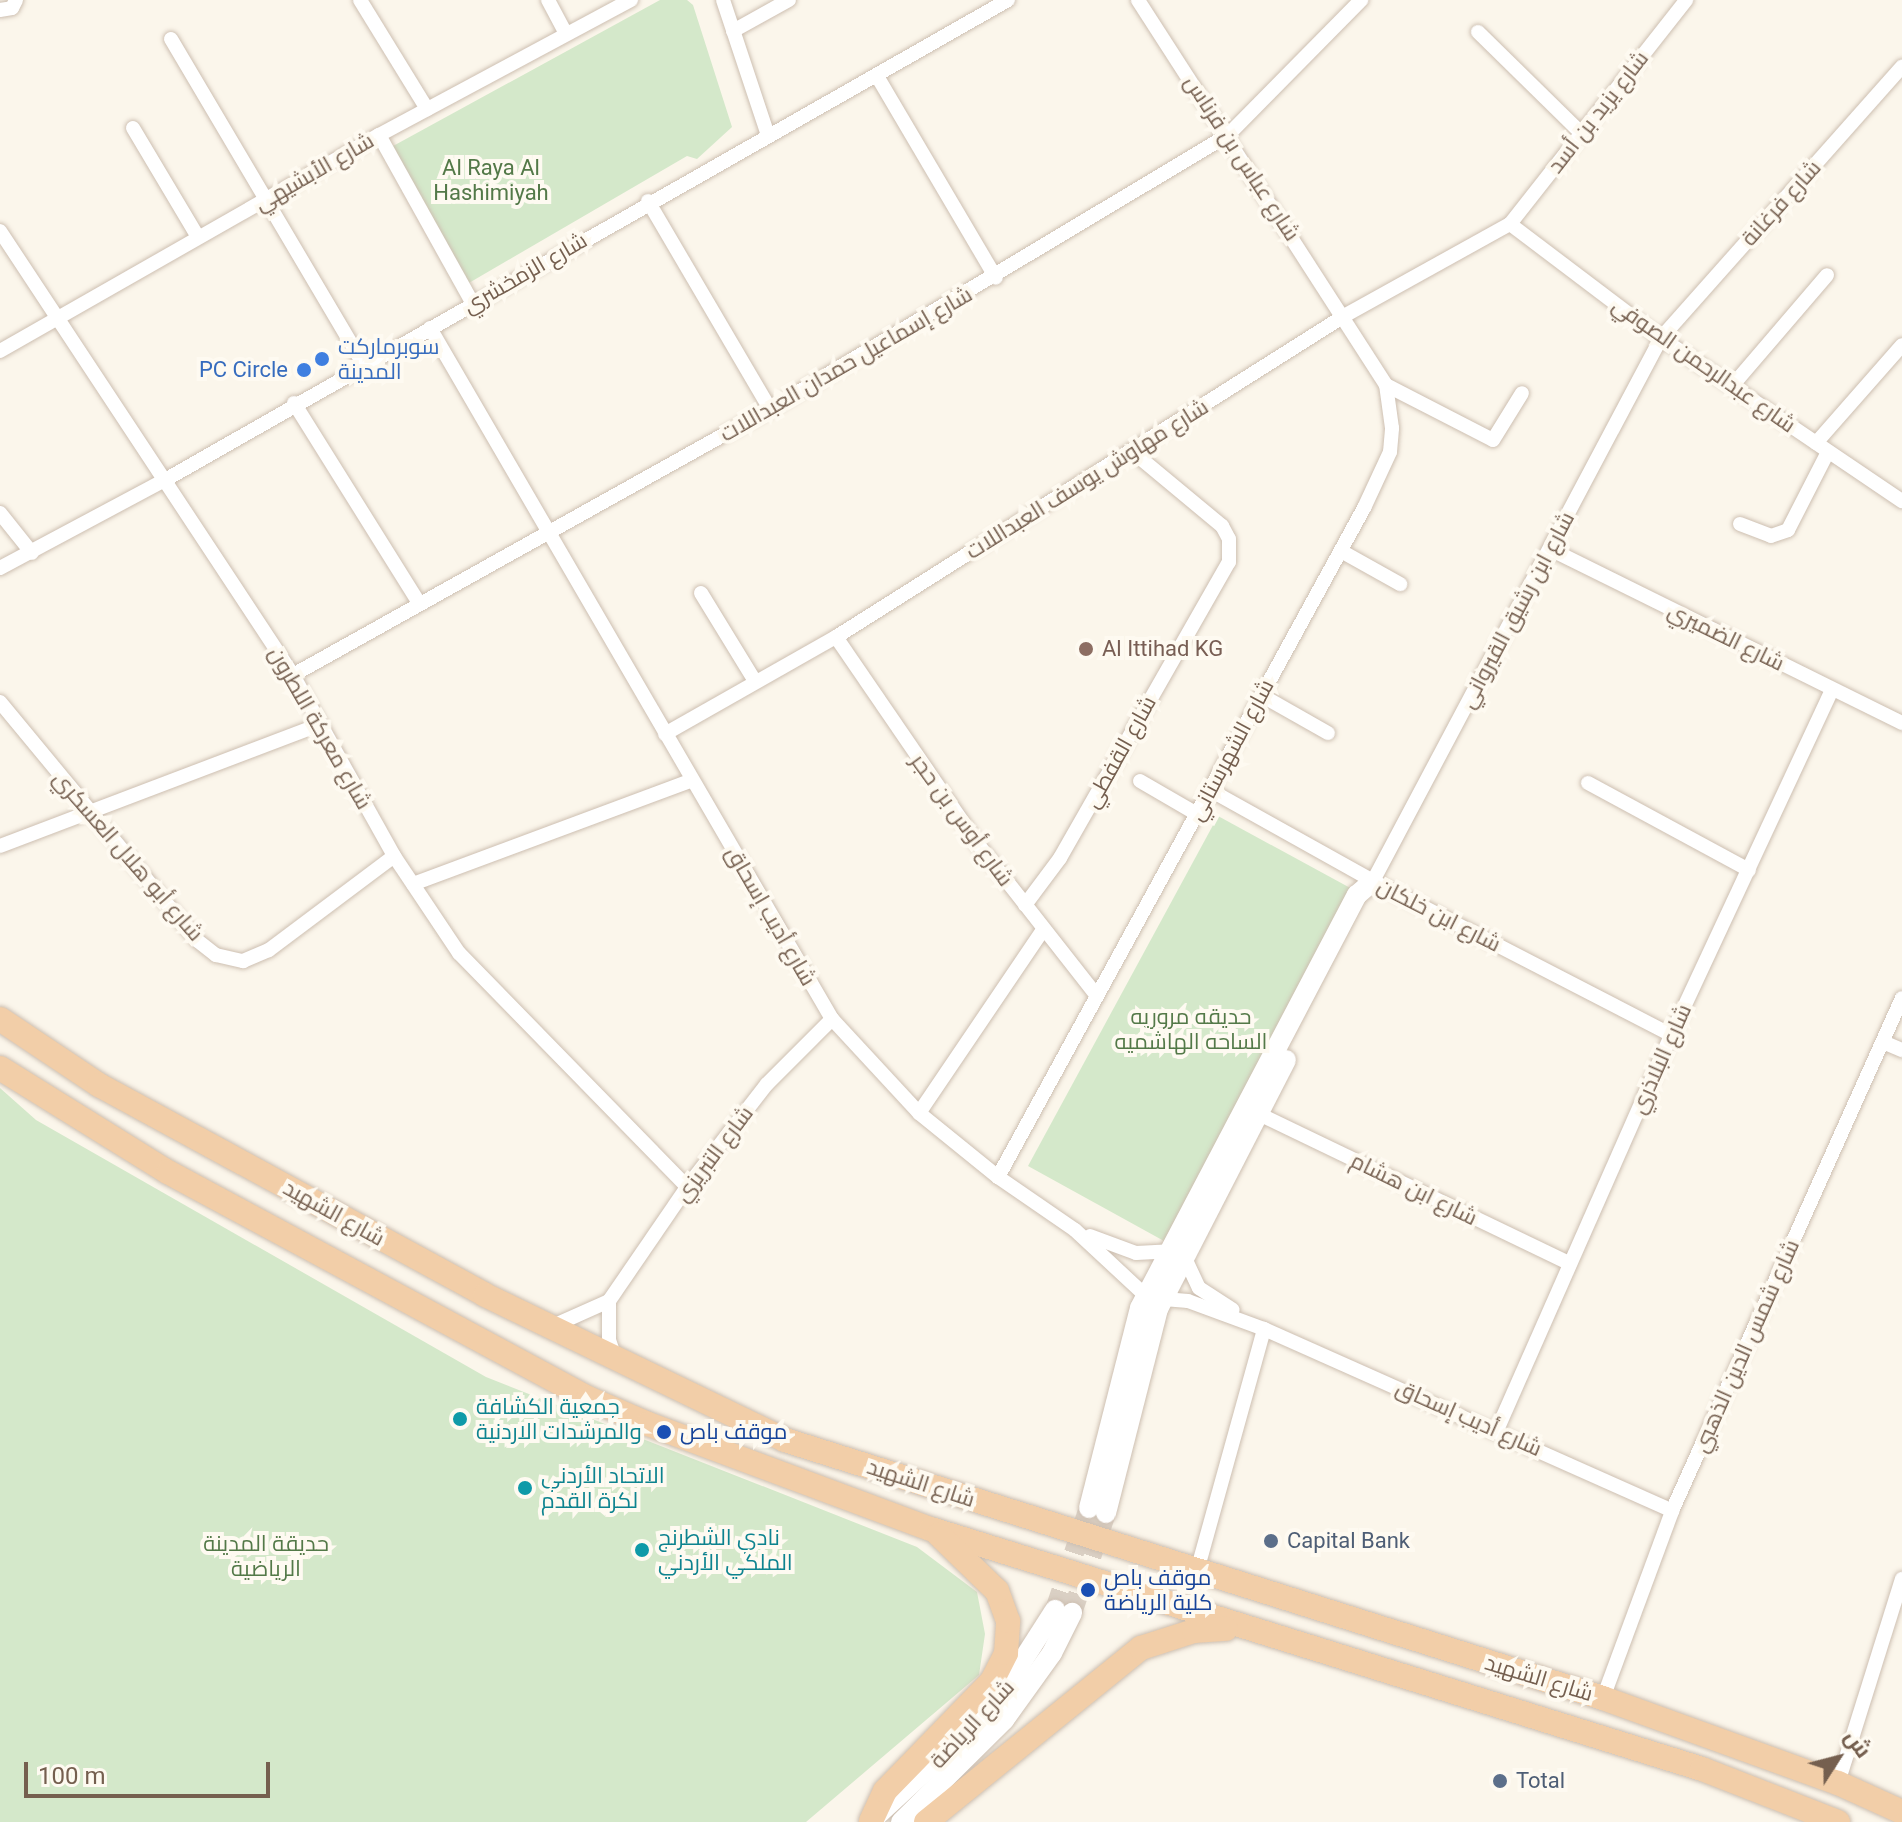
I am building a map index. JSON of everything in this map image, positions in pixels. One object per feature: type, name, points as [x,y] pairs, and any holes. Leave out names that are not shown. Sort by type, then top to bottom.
[{"type":"highway","name":"شارع الشهيد","points":[[0,1019],[99,1085],[549,1328],[785,1440],[1603,1698],[1838,1783],[1902,1812]]},
{"type":"highway","name":"شارع الشهيد","points":[[0,1068],[168,1172],[588,1398],[773,1473],[931,1529],[1702,1769],[1838,1822]]},
{"type":"highway","points":[[870,1822],[885,1791],[992,1681],[1006,1653],[1008,1621],[997,1591],[931,1529]]},
{"type":"highway","points":[[926,1822],[1141,1648],[1194,1631],[1248,1630]]},
{"type":"main road","name":"شارع ابن رشيق القيرواني","points":[[1177,1254],[1259,1114],[1370,895],[1373,881]]},
{"type":"main road","name":"شارع ابن رشيق القيرواني","points":[[1177,1254],[1357,895],[1373,881]]},
{"type":"main road","points":[[1097,1510],[1155,1298],[1177,1254]]},
{"type":"main road","name":"شارع الرياضة","points":[[870,1822],[991,1710],[1064,1612],[1030,1688],[1004,1720],[901,1822]]},
{"type":"street","points":[[0,10],[12,8],[16,0]]},
{"type":"street","points":[[360,0],[427,109]]},
{"type":"street","points":[[548,0],[566,34]]},
{"type":"street","name":"شارع الأبشيهي","points":[[0,351],[379,135],[631,0]]},
{"type":"street","points":[[723,0],[768,135]]},
{"type":"street","points":[[733,31],[789,0]]},
{"type":"street","name":"شارع الزمخشري","points":[[0,568],[165,480],[648,201],[877,76],[1008,0]]},
{"type":"street","name":"شارع عباس بن فرناس","points":[[1138,0],[1344,316]]},
{"type":"street","name":"شارع إسماعيل حمدان العبداللات","points":[[293,675],[770,409],[996,278],[1228,135],[1361,0]]},
{"type":"street","name":"شارع يزيد بن أسد","points":[[1510,224],[1686,0]]},
{"type":"street","points":[[1478,32],[1581,133]]},
{"type":"street","points":[[171,39],[363,364]]},
{"type":"street","name":"شارع فرغانة","points":[[1661,338],[1902,67]]},
{"type":"street","points":[[877,76],[996,278]]},
{"type":"street","points":[[133,128],[198,237]]},
{"type":"street","points":[[379,135],[473,304]]},
{"type":"street","points":[[648,201],[770,409]]},
{"type":"street","name":"شارع عبدالرحمن الصوفي","points":[[1510,224],[1661,338],[1902,501]]},
{"type":"street","name":"شارع مهاوش يوسف العبداللات","points":[[665,734],[836,637],[1344,316],[1510,224]]},
{"type":"street","name":"شارع معركة اللطرون","points":[[0,231],[60,317],[293,675],[394,856],[480,979],[687,1187]]},
{"type":"street","points":[[1732,386],[1827,275]]},
{"type":"street","name":"شارع الشهرستاني","points":[[998,1177],[1341,551],[1390,452],[1392,428],[1386,385],[1344,316]]},
{"type":"street","name":"شارع أديب إسحاق","points":[[430,328],[832,1019],[919,1113],[998,1177],[1075,1230],[1155,1298],[1188,1301],[1264,1329],[1497,1430],[1672,1511]]},
{"type":"street","name":"شارع ابن رشيق القيرواني","points":[[1373,881],[1661,338]]},
{"type":"street","points":[[1740,524],[1771,536],[1788,530],[1822,448],[1902,345]]},
{"type":"street","points":[[1386,385],[1493,440],[1522,393]]},
{"type":"street","points":[[294,403],[419,603]]},
{"type":"street","name":"شارع القفطي","points":[[1025,905],[1060,858],[1229,562],[1229,539],[1222,526],[1133,452]]},
{"type":"street","points":[[0,513],[32,553]]},
{"type":"street","name":"شارع الضميري","points":[[1550,549],[1902,723]]},
{"type":"street","points":[[1341,551],[1400,584]]},
{"type":"street","points":[[701,593],[755,681]]},
{"type":"street","name":"شارع أوس بن حجر","points":[[836,637],[1043,930],[1097,996]]},
{"type":"street","name":"شارع البلاذري","points":[[1497,1430],[1671,1035],[1832,690]]},
{"type":"street","points":[[1261,695],[1328,733]]},
{"type":"street","name":"شارع أبو هلال العسكري","points":[[0,702],[198,941],[232,960],[269,950],[394,856]]},
{"type":"street","points":[[0,846],[321,724]]},
{"type":"street","points":[[413,884],[692,780]]},
{"type":"street","points":[[1140,781],[1197,814]]},
{"type":"street","points":[[1588,783],[1749,870]]},
{"type":"street","name":"شارع ابن خلكان","points":[[1210,790],[1373,881],[1671,1035]]},
{"type":"street","points":[[919,1113],[1043,930]]},
{"type":"street","name":"شارع شمس الدين الذهبي","points":[[1603,1698],[1672,1511],[1902,998]]},
{"type":"street","name":"شارع التبريزي","points":[[609,1301],[687,1187],[787,1060],[832,1019]]},
{"type":"street","points":[[1883,1042],[1902,1050]]},
{"type":"street","name":"شارع ابن هشام","points":[[1259,1114],[1570,1264]]},
{"type":"street","name":"شارع أديب إسحاق","points":[[1075,1230],[1136,1253],[1177,1254],[1199,1288],[1264,1329]]},
{"type":"street","points":[[549,1328],[609,1301],[609,1340],[616,1361]]},
{"type":"street","points":[[1197,1571],[1264,1329]]},
{"type":"street","points":[[1838,1783],[1902,1579]]},
{"type":"green space","name":"Al Raya Al Hashimiyah","points":[[660,0],[687,0],[693,5],[732,127],[697,159],[687,156],[462,287],[384,151]]},
{"type":"green space","name":"حديقه مروريه الساحه الهاشميه","points":[[1218,816],[1354,890],[1164,1241],[1028,1166]]},
{"type":"green space","name":"حديقة المدينة الرياضية","points":[[0,1088],[36,1120],[486,1377],[917,1547],[977,1592],[985,1634],[979,1675],[806,1822],[0,1822]]},
{"type":"tunnel","points":[[1055,1610],[1089,1508]]},
{"type":"tunnel","points":[[1072,1613],[1106,1513]]},
{"type":"place","name":"سوبرماركت المدينة","points":[[322,359]]},
{"type":"place","name":"PC Circle","points":[[304,370]]},
{"type":"place","name":"Al Ittihad KG","points":[[1086,649]]},
{"type":"place","name":"جمعية الكشافة والمرشدات الاردنية","points":[[460,1419]]},
{"type":"place","name":"موقف باص","points":[[664,1432]]},
{"type":"place","name":"الاتحاد الأردني لكرة القدم","points":[[525,1488]]},
{"type":"place","name":"Capital Bank","points":[[1271,1541]]},
{"type":"place","name":"نادي الشطرنج الملكي الأردني","points":[[642,1550]]},
{"type":"place","name":"موقف باص كلية الرياضة","points":[[1088,1590]]},
{"type":"place","name":"Total","points":[[1500,1781]]}]
